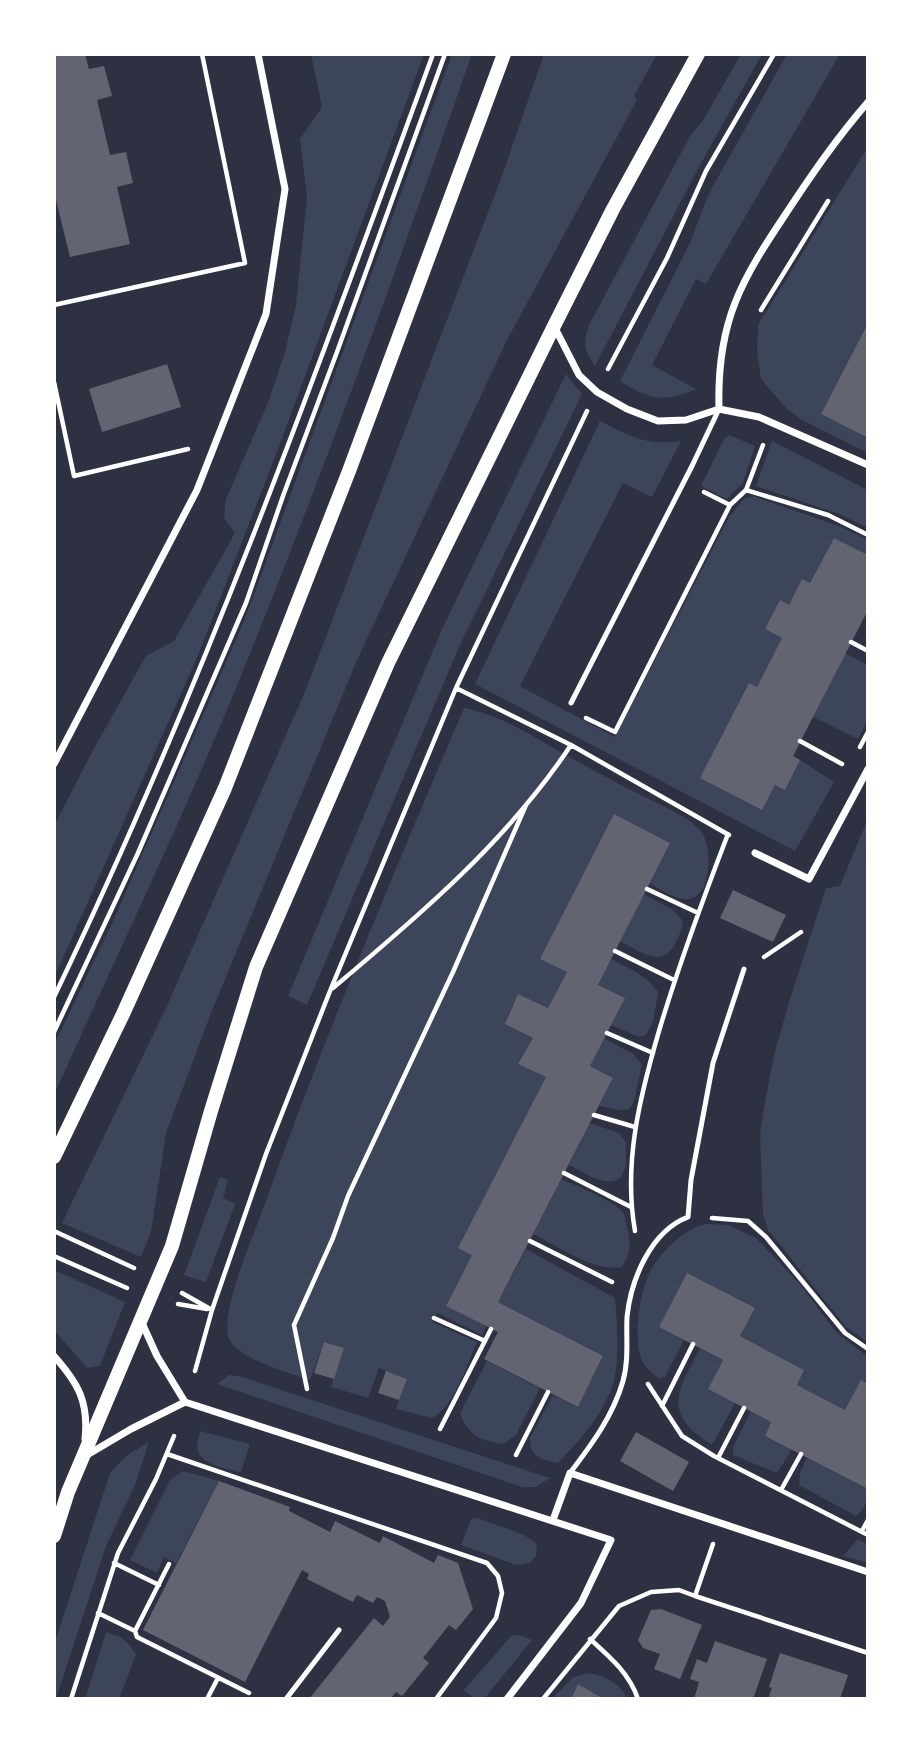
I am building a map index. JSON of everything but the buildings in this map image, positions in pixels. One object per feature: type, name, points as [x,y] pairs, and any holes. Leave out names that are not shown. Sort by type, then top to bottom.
[{"type":"main road","points":[[54,1157],[225,788],[359,446],[504,54]]},
{"type":"main road","points":[[54,1536],[61,1493],[83,1457],[172,1246],[256,967],[388,663],[613,209],[698,54]]},
{"type":"street","points":[[54,764],[197,490],[266,314],[285,189],[258,54]]},
{"type":"street","points":[[719,409],[718,382],[722,352],[735,303],[768,242],[832,145],[868,102]]},
{"type":"street","points":[[554,326],[579,375],[597,392],[627,410],[658,421],[686,421],[719,409],[759,416],[868,465]]},
{"type":"street","points":[[755,853],[809,879],[868,769]]},
{"type":"street","points":[[141,1321],[157,1356],[185,1402],[611,1540],[581,1603],[507,1699]]},
{"type":"street","points":[[54,1356],[76,1380],[82,1395],[86,1411],[83,1457]]},
{"type":"street","points":[[83,1457],[185,1402]]},
{"type":"street","points":[[553,1520],[570,1473],[868,1572]]},
{"type":"lane","points":[[571,703],[719,409]]},
{"type":"lane","points":[[570,1473],[604,1425],[615,1404],[626,1364],[627,1318],[632,1292],[641,1268],[668,1227],[688,1217],[691,1180],[712,1063],[744,969]]},
{"type":"lane","points":[[286,1699],[339,1630]]},
{"type":"path","points":[[54,305],[245,263],[202,54]]},
{"type":"path","points":[[54,997],[81,942],[200,669],[260,518],[433,54]]},
{"type":"path","points":[[54,1032],[138,853],[246,604],[444,54]]},
{"type":"path","points":[[195,1372],[212,1310],[266,1154],[330,991],[456,688],[537,512],[667,258],[706,171],[774,54]]},
{"type":"path","points":[[758,315],[834,190]]},
{"type":"path","points":[[54,382],[74,476],[216,442]]},
{"type":"path","points":[[571,703],[582,716],[615,732],[730,505],[746,490],[757,460]]},
{"type":"path","points":[[684,482],[730,505]]},
{"type":"path","points":[[746,490],[828,515],[868,535]]},
{"type":"path","points":[[851,642],[868,651]]},
{"type":"path","points":[[456,688],[571,745],[729,834],[755,853]]},
{"type":"path","points":[[800,741],[849,768]]},
{"type":"path","points":[[330,991],[424,911],[526,805],[571,745]]},
{"type":"path","points":[[307,1389],[293,1325],[333,1238],[348,1196],[453,972],[526,805]]},
{"type":"path","points":[[641,1268],[631,1207],[630,1178],[635,1127],[674,979],[729,834]]},
{"type":"path","points":[[647,889],[698,913]]},
{"type":"path","points":[[744,969],[771,954],[801,932]]},
{"type":"path","points":[[615,951],[674,979]]},
{"type":"path","points":[[607,1032],[653,1054]]},
{"type":"path","points":[[594,1115],[635,1127]]},
{"type":"path","points":[[564,1173],[631,1207]]},
{"type":"path","points":[[688,1217],[748,1221],[775,1247],[845,1333],[868,1349]]},
{"type":"path","points":[[530,1241],[632,1292]]},
{"type":"path","points":[[434,1318],[485,1341]]},
{"type":"path","points":[[440,1429],[491,1329]]},
{"type":"path","points":[[661,1407],[693,1345]]},
{"type":"path","points":[[626,1364],[646,1381],[682,1436],[718,1458],[868,1535]]},
{"type":"path","points":[[516,1455],[548,1392]]},
{"type":"path","points":[[718,1458],[744,1408]]},
{"type":"path","points":[[71,1699],[114,1563],[176,1431]]},
{"type":"path","points":[[167,1454],[486,1563],[498,1576],[502,1593],[496,1618],[436,1699]]},
{"type":"path","points":[[781,1490],[801,1454]]},
{"type":"path","points":[[862,1531],[868,1520]]},
{"type":"path","points":[[114,1563],[159,1585]]},
{"type":"path","points":[[135,1631],[169,1564]]},
{"type":"path","points":[[695,1596],[703,1571]]},
{"type":"path","points":[[543,1699],[619,1606],[651,1592],[679,1590],[868,1653]]},
{"type":"path","points":[[98,1613],[135,1631],[137,1637],[249,1693]]},
{"type":"path","points":[[590,1639],[613,1660],[633,1684],[638,1699]]},
{"type":"path","points":[[207,1699],[218,1678]]},
{"type":"shaded area","points":[[311,54],[424,54],[277,452],[197,658],[54,978],[54,826],[146,656],[174,641],[235,533],[224,518],[226,499],[269,400],[285,352],[296,305],[307,197],[300,139],[322,107]]},
{"type":"shaded area","points":[[452,54],[472,54],[297,535],[213,744],[54,1095],[54,1045],[114,919],[245,619]]},
{"type":"shaded area","points":[[544,54],[657,54],[634,96],[637,100],[507,340],[357,660],[211,1013],[166,1133],[151,1232],[141,1257],[62,1223],[166,1008],[304,694],[503,173]]},
{"type":"shaded area","points":[[741,54],[762,54],[700,165],[595,366],[586,347],[589,325],[690,136],[702,122]]},
{"type":"shaded area","points":[[787,54],[840,54],[706,284],[696,279],[652,365],[696,389],[666,398],[649,396],[620,381],[690,243],[708,195]]},
{"type":"shaded area","points":[[868,147],[868,323],[821,414],[868,438],[868,453],[804,421],[787,409],[761,379],[757,352],[758,325]]},
{"type":"shaded area","points":[[566,374],[582,394],[459,647],[307,1005],[288,996],[442,629]]},
{"type":"shaded area","points":[[600,421],[648,441],[681,441],[652,497],[623,483],[520,686],[615,737],[729,517],[744,499],[753,496],[841,527],[868,540],[868,555],[834,538],[810,583],[802,579],[789,605],[782,638],[757,687],[749,683],[701,778],[762,810],[775,785],[785,789],[800,760],[834,782],[795,851],[475,684]]},
{"type":"shaded area","points":[[729,435],[755,446],[743,483],[727,499],[701,486],[724,439]]},
{"type":"shaded area","points":[[772,441],[868,490],[868,528],[839,514],[756,486]]},
{"type":"shaded area","points":[[845,653],[868,665],[868,719],[858,739],[813,717]]},
{"type":"shaded area","points":[[464,708],[511,724],[685,818],[700,830],[704,837],[708,872],[700,892],[693,898],[684,899],[671,895],[650,883],[670,843],[615,815],[541,959],[567,972],[548,1008],[518,994],[505,1023],[533,1038],[519,1064],[546,1077],[472,1255],[446,1306],[486,1326],[482,1335],[437,1313],[432,1322],[477,1342],[454,1395],[432,1418],[396,1409],[407,1379],[379,1368],[368,1398],[331,1387],[343,1348],[324,1342],[310,1380],[263,1364],[240,1351],[228,1336],[227,1323],[239,1273],[334,1020]]},
{"type":"shaded area","points":[[868,818],[868,1342],[846,1327],[768,1230],[763,1214],[760,1134],[774,1055],[826,888],[840,886]]},
{"type":"shaded area","points":[[644,894],[673,910],[683,921],[673,947],[662,956],[648,955],[620,941]]},
{"type":"shaded area","points":[[611,959],[643,976],[658,992],[653,1022],[646,1035],[639,1037],[611,1025],[624,998],[598,985]]},
{"type":"shaded area","points":[[604,1038],[633,1054],[642,1064],[634,1102],[629,1109],[599,1106],[613,1078],[590,1066]]},
{"type":"shaded area","points":[[590,1123],[619,1133],[626,1142],[625,1168],[620,1178],[614,1181],[599,1180],[569,1165]]},
{"type":"shaded area","points":[[220,1177],[228,1180],[223,1198],[235,1204],[206,1282],[184,1275]]},
{"type":"shaded area","points":[[561,1179],[605,1199],[624,1214],[630,1245],[622,1267],[611,1268],[589,1262],[533,1234]]},
{"type":"shaded area","points":[[706,1224],[728,1225],[756,1238],[799,1283],[836,1332],[868,1357],[868,1384],[845,1410],[797,1385],[804,1370],[740,1336],[754,1309],[659,1327],[684,1340],[665,1377],[659,1378],[646,1367],[639,1349],[638,1325],[641,1299],[648,1276],[675,1241]]},
{"type":"shaded area","points":[[526,1249],[615,1298],[617,1353],[613,1384],[597,1417],[558,1463],[542,1459],[534,1453],[530,1438],[553,1395],[578,1407],[603,1357],[498,1302]]},
{"type":"shaded area","points":[[54,1270],[125,1302],[100,1366],[87,1368],[54,1330]]},
{"type":"shaded area","points":[[700,1349],[723,1360],[708,1389],[735,1403],[711,1444],[685,1422],[678,1400],[685,1376]]},
{"type":"shaded area","points":[[487,1361],[540,1388],[516,1435],[503,1444],[476,1436],[467,1427],[460,1413]]},
{"type":"shaded area","points":[[229,1375],[550,1478],[536,1487],[522,1487],[217,1384]]},
{"type":"shaded area","points":[[751,1411],[771,1422],[765,1436],[792,1449],[777,1473],[733,1455],[733,1447]]},
{"type":"shaded area","points":[[200,1431],[250,1444],[241,1472],[218,1466],[202,1458],[197,1449]]},
{"type":"shaded area","points":[[149,1442],[135,1485],[106,1546],[54,1699],[54,1645],[110,1473],[126,1456]]},
{"type":"shaded area","points":[[807,1457],[868,1489],[865,1504],[856,1516],[799,1485],[800,1472]]},
{"type":"shaded area","points":[[183,1471],[219,1481],[176,1563],[164,1557],[157,1573],[130,1560],[170,1480]]},
{"type":"shaded area","points":[[478,1518],[524,1535],[537,1544],[536,1556],[530,1563],[516,1565],[461,1545],[471,1519]]},
{"type":"shaded area","points":[[858,1539],[868,1545],[868,1563],[843,1556]]},
{"type":"shaded area","points":[[106,1632],[124,1640],[136,1655],[119,1699],[85,1699]]},
{"type":"shaded area","points":[[512,1635],[532,1640],[484,1699],[475,1699],[464,1690]]},
{"type":"shaded area","points":[[586,1673],[610,1680],[628,1699],[604,1699],[578,1684],[571,1699],[552,1699],[572,1678]]}]
